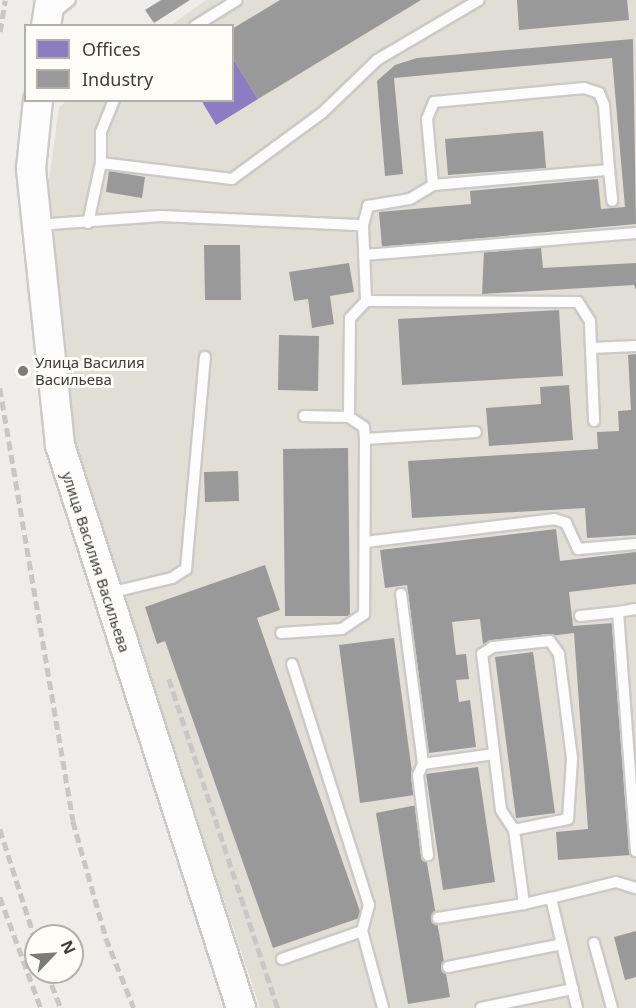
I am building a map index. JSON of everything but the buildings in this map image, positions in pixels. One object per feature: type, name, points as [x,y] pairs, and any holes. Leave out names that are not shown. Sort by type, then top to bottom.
[{"type":"main road","name":"улица Василия Васильева","points":[[38,102],[31,169],[34,225],[60,445],[106,594],[241,1008]]},
{"type":"lane","points":[[48,14],[69,0]]},
{"type":"lane","points":[[198,24],[237,0]]},
{"type":"lane","points":[[100,163],[232,179],[322,113],[377,60],[479,0]]},
{"type":"lane","points":[[433,184],[427,119],[434,102],[585,88],[599,93],[604,105],[612,201]]},
{"type":"lane","points":[[88,223],[100,163],[101,132],[113,102]]},
{"type":"lane","points":[[349,417],[350,318],[366,301],[363,225],[368,206],[410,199],[433,184],[609,170]]},
{"type":"lane","points":[[34,225],[88,223],[161,216],[363,225]]},
{"type":"lane","points":[[364,255],[636,232]]},
{"type":"lane","points":[[366,301],[578,302],[590,321],[594,421]]},
{"type":"lane","points":[[591,348],[636,346]]},
{"type":"lane","points":[[106,594],[172,578],[186,569],[206,357]]},
{"type":"lane","points":[[281,633],[342,628],[360,621],[365,542],[364,427],[349,417],[304,416]]},
{"type":"lane","points":[[365,439],[476,432]]},
{"type":"lane","points":[[365,542],[554,519],[566,523],[578,549],[636,544]]},
{"type":"lane","points":[[401,594],[423,764],[418,776],[428,855]]},
{"type":"lane","points":[[580,616],[636,609]]},
{"type":"lane","points":[[618,612],[636,851]]},
{"type":"lane","points":[[514,830],[568,819],[572,759],[559,654],[550,641],[493,647],[482,654],[501,810],[514,830],[524,904]]},
{"type":"lane","points":[[292,664],[369,905],[362,931],[383,1008]]},
{"type":"lane","points":[[423,764],[494,754]]},
{"type":"lane","points":[[438,918],[524,904],[616,882],[636,888]]},
{"type":"lane","points":[[551,898],[577,1008]]},
{"type":"lane","points":[[282,959],[362,931]]},
{"type":"lane","points":[[594,943],[612,1008]]},
{"type":"lane","points":[[448,968],[562,944]]},
{"type":"lane","points":[[481,1008],[573,989]]},
{"type":"shaded area","points":[[206,0],[636,0],[636,1008],[260,1008],[77,462],[47,194],[59,107],[65,102],[234,102],[234,24],[172,24]]},
{"type":"railway","points":[[0,32],[5,0]]},
{"type":"railway","points":[[0,388],[73,821],[106,938],[134,1008]]},
{"type":"railway","points":[[169,679],[278,1008]]},
{"type":"railway","points":[[0,829],[30,924]]},
{"type":"railway","points":[[0,897],[41,1008]]},
{"type":"railway","points":[[52,984],[61,1008]]},
{"type":"place","name":"Улица Василия Васильева","points":[[23,371]]}]
